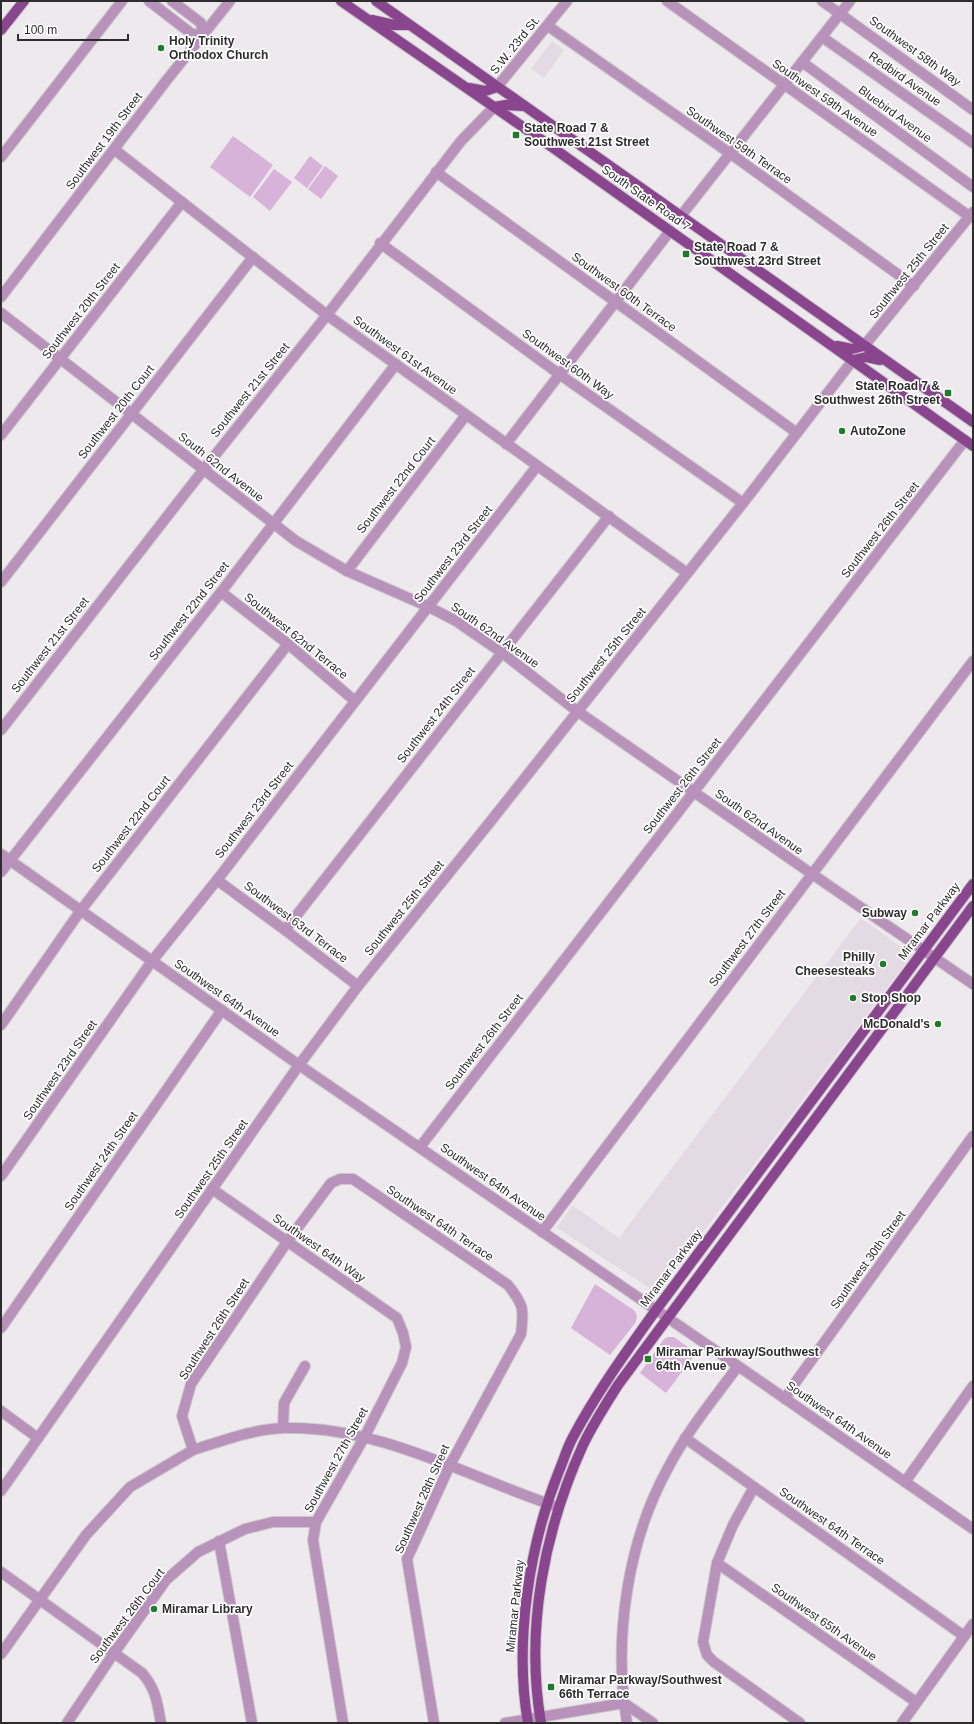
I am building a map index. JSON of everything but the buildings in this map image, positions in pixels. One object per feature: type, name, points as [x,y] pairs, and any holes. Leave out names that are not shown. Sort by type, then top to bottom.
[{"type":"main road","points":[[1,30],[24,1]]},
{"type":"main road","name":"South State Road 7","points":[[341,1],[494,107],[969,443]]},
{"type":"main road","name":"South State Road 7","points":[[376,1],[680,217],[973,422]]},
{"type":"main road","points":[[368,20],[394,25],[409,24]]},
{"type":"main road","points":[[466,88],[484,91],[497,87]]},
{"type":"main road","points":[[494,107],[506,105],[525,106]]},
{"type":"main road","points":[[831,345],[852,350],[864,346]]},
{"type":"main road","points":[[853,360],[866,358],[885,361]]},
{"type":"main road","name":"Miramar Parkway","points":[[528,1721],[523,1662],[524,1618],[531,1566],[546,1503],[572,1439],[608,1377],[656,1310],[973,884]]},
{"type":"main road","name":"Miramar Parkway","points":[[540,1720],[536,1662],[536,1621],[543,1569],[558,1507],[583,1444],[618,1385],[973,906]]},
{"type":"main road","points":[[761,1192],[762,1185],[766,1177],[780,1157],[781,1143]]},
{"type":"street","points":[[1,157],[122,1]]},
{"type":"street","points":[[149,1],[192,34],[203,35],[201,23],[172,1]]},
{"type":"street","name":"Southwest 19th Street","points":[[1,297],[115,150],[166,81],[230,1]]},
{"type":"street","name":"S.W. 23rd St.","points":[[497,87],[567,1]]},
{"type":"street","name":"Southwest 59th Avenue","points":[[667,1],[971,214]]},
{"type":"street","name":"Southwest 58th Way","points":[[822,1],[973,110]]},
{"type":"street","points":[[680,217],[850,1]]},
{"type":"street","name":"Southwest 59th Terrace","points":[[548,26],[731,154],[914,286]]},
{"type":"street","name":"Redbird Avenue","points":[[822,37],[973,143]]},
{"type":"street","name":"Bluebird Avenue","points":[[802,62],[973,187]]},
{"type":"street","name":"Southwest 21st Street","points":[[1,730],[204,469],[327,315],[380,243],[436,172],[461,141],[494,107]]},
{"type":"street","name":"Southwest 61st Avenue","points":[[115,150],[327,315],[687,573]]},
{"type":"street","name":"Southwest 60th Terrace","points":[[436,172],[797,433]]},
{"type":"street","name":"Southwest 20th Street","points":[[1,435],[182,202]]},
{"type":"street","name":"Southwest 25th Street","points":[[864,346],[971,214]]},
{"type":"street","points":[[506,444],[670,231]]},
{"type":"street","name":"Southwest 60th Way","points":[[380,243],[559,374],[743,503]]},
{"type":"street","name":"Southwest 20th Court","points":[[1,582],[253,257]]},
{"type":"street","name":"South 62nd Avenue","points":[[1,313],[296,541],[347,570],[429,607],[456,621],[502,652],[577,711],[973,984]]},
{"type":"street","name":"Southwest 25th Street","points":[[1,1491],[299,1065],[358,986],[743,503],[853,360]]},
{"type":"street","name":"Southwest 22nd Street","points":[[1,872],[5,857],[220,592],[396,364]]},
{"type":"street","name":"Southwest 22nd Court","points":[[347,570],[466,415]]},
{"type":"street","name":"Southwest 26th Street","points":[[420,1147],[694,792],[969,443]]},
{"type":"street","name":"Southwest 23rd Street","points":[[1,1176],[152,961],[217,880],[537,466]]},
{"type":"street","name":"Southwest 24th Street","points":[[285,930],[609,516]]},
{"type":"street","name":"Southwest 62nd Terrace","points":[[220,592],[288,644],[355,701]]},
{"type":"street","name":"Southwest 22nd Court","points":[[1,1025],[81,910],[288,644]]},
{"type":"street","name":"Southwest 27th Street","points":[[542,1232],[973,660]]},
{"type":"street","name":"Southwest 64th Avenue","points":[[5,857],[299,1065],[973,1529]]},
{"type":"street","name":"Southwest 63rd Terrace","points":[[217,880],[358,986]]},
{"type":"street","name":"Southwest 24th Street","points":[[1,1328],[222,1010]]},
{"type":"street","name":"Southwest 30th Street","points":[[785,1399],[973,1136]]},
{"type":"street","name":"Southwest 26th Street","points":[[193,1450],[182,1416],[190,1384],[287,1242],[331,1183],[340,1179]]},
{"type":"street","name":"Southwest 64th Terrace","points":[[340,1179],[353,1179],[508,1285],[520,1300]]},
{"type":"street","name":"Southwest 64th Way","points":[[212,1190],[397,1318],[403,1333]]},
{"type":"street","name":"Southwest 28th Street","points":[[434,1723],[407,1559],[450,1466],[521,1334],[524,1313],[520,1300]]},
{"type":"street","name":"Southwest 27th Street","points":[[343,1723],[313,1540],[316,1522],[365,1436],[402,1363],[406,1347],[403,1333]]},
{"type":"street","points":[[283,1428],[284,1403],[305,1366]]},
{"type":"street","points":[[627,1723],[624,1703],[622,1624],[631,1563],[649,1508],[667,1468],[685,1438],[738,1366]]},
{"type":"street","points":[[905,1482],[973,1386]]},
{"type":"street","points":[[1,1411],[38,1438]]},
{"type":"street","points":[[1,1654],[86,1535],[130,1487],[193,1450],[240,1436],[283,1428],[326,1429],[365,1436],[558,1507]]},
{"type":"street","name":"Southwest 64th Terrace","points":[[685,1438],[964,1636]]},
{"type":"street","points":[[754,1487],[733,1525],[717,1563],[703,1642],[707,1655],[714,1662],[800,1723]]},
{"type":"street","name":"Southwest 26th Court","points":[[67,1723],[114,1653],[166,1580],[198,1552],[246,1529],[273,1522],[316,1522]]},
{"type":"street","points":[[219,1541],[252,1723]]},
{"type":"street","name":"Southwest 65th Avenue","points":[[717,1563],[916,1702]]},
{"type":"street","points":[[1,1572],[142,1672],[152,1684],[156,1694],[161,1723]]},
{"type":"street","points":[[902,1723],[973,1624]]},
{"type":"street","points":[[505,1723],[540,1720],[624,1703],[653,1723]]},
{"type":"shaded area","points":[[552,41],[564,50],[544,78],[531,69]]},
{"type":"shaded area","points":[[233,136],[273,165],[250,197],[210,167]]},
{"type":"shaded area","points":[[310,156],[323,166],[307,188],[294,178]]},
{"type":"shaded area","points":[[325,166],[338,176],[321,199],[308,189]]},
{"type":"shaded area","points":[[274,169],[292,182],[270,211],[253,197]]},
{"type":"shaded area","points":[[861,918],[912,955],[657,1293],[557,1228],[572,1205],[619,1238]]},
{"type":"shaded area","points":[[595,1284],[635,1311],[637,1316],[636,1322],[610,1355],[571,1328]]},
{"type":"shaded area","points":[[674,1337],[696,1353],[666,1393],[640,1373],[664,1339]]},
{"type":"place","name":"Holy Trinity Orthodox Church","points":[[161,48]]},
{"type":"place","name":"State Road 7 & Southwest 21st Street","points":[[516,135]]},
{"type":"place","name":"State Road 7 & Southwest 23rd Street","points":[[686,254]]},
{"type":"place","name":"State Road 7 & Southwest 26th Street","points":[[948,393]]},
{"type":"place","name":"AutoZone","points":[[842,431]]},
{"type":"place","name":"Subway","points":[[915,913]]},
{"type":"place","name":"Philly Cheesesteaks","points":[[883,964]]},
{"type":"place","name":"Stop Shop","points":[[853,998]]},
{"type":"place","name":"McDonald's","points":[[938,1024]]},
{"type":"place","name":"Miramar Parkway/Southwest 64th Avenue","points":[[648,1359]]},
{"type":"place","name":"Miramar Library","points":[[154,1609]]},
{"type":"place","name":"Miramar Parkway/Southwest 66th Terrace","points":[[551,1687]]}]
